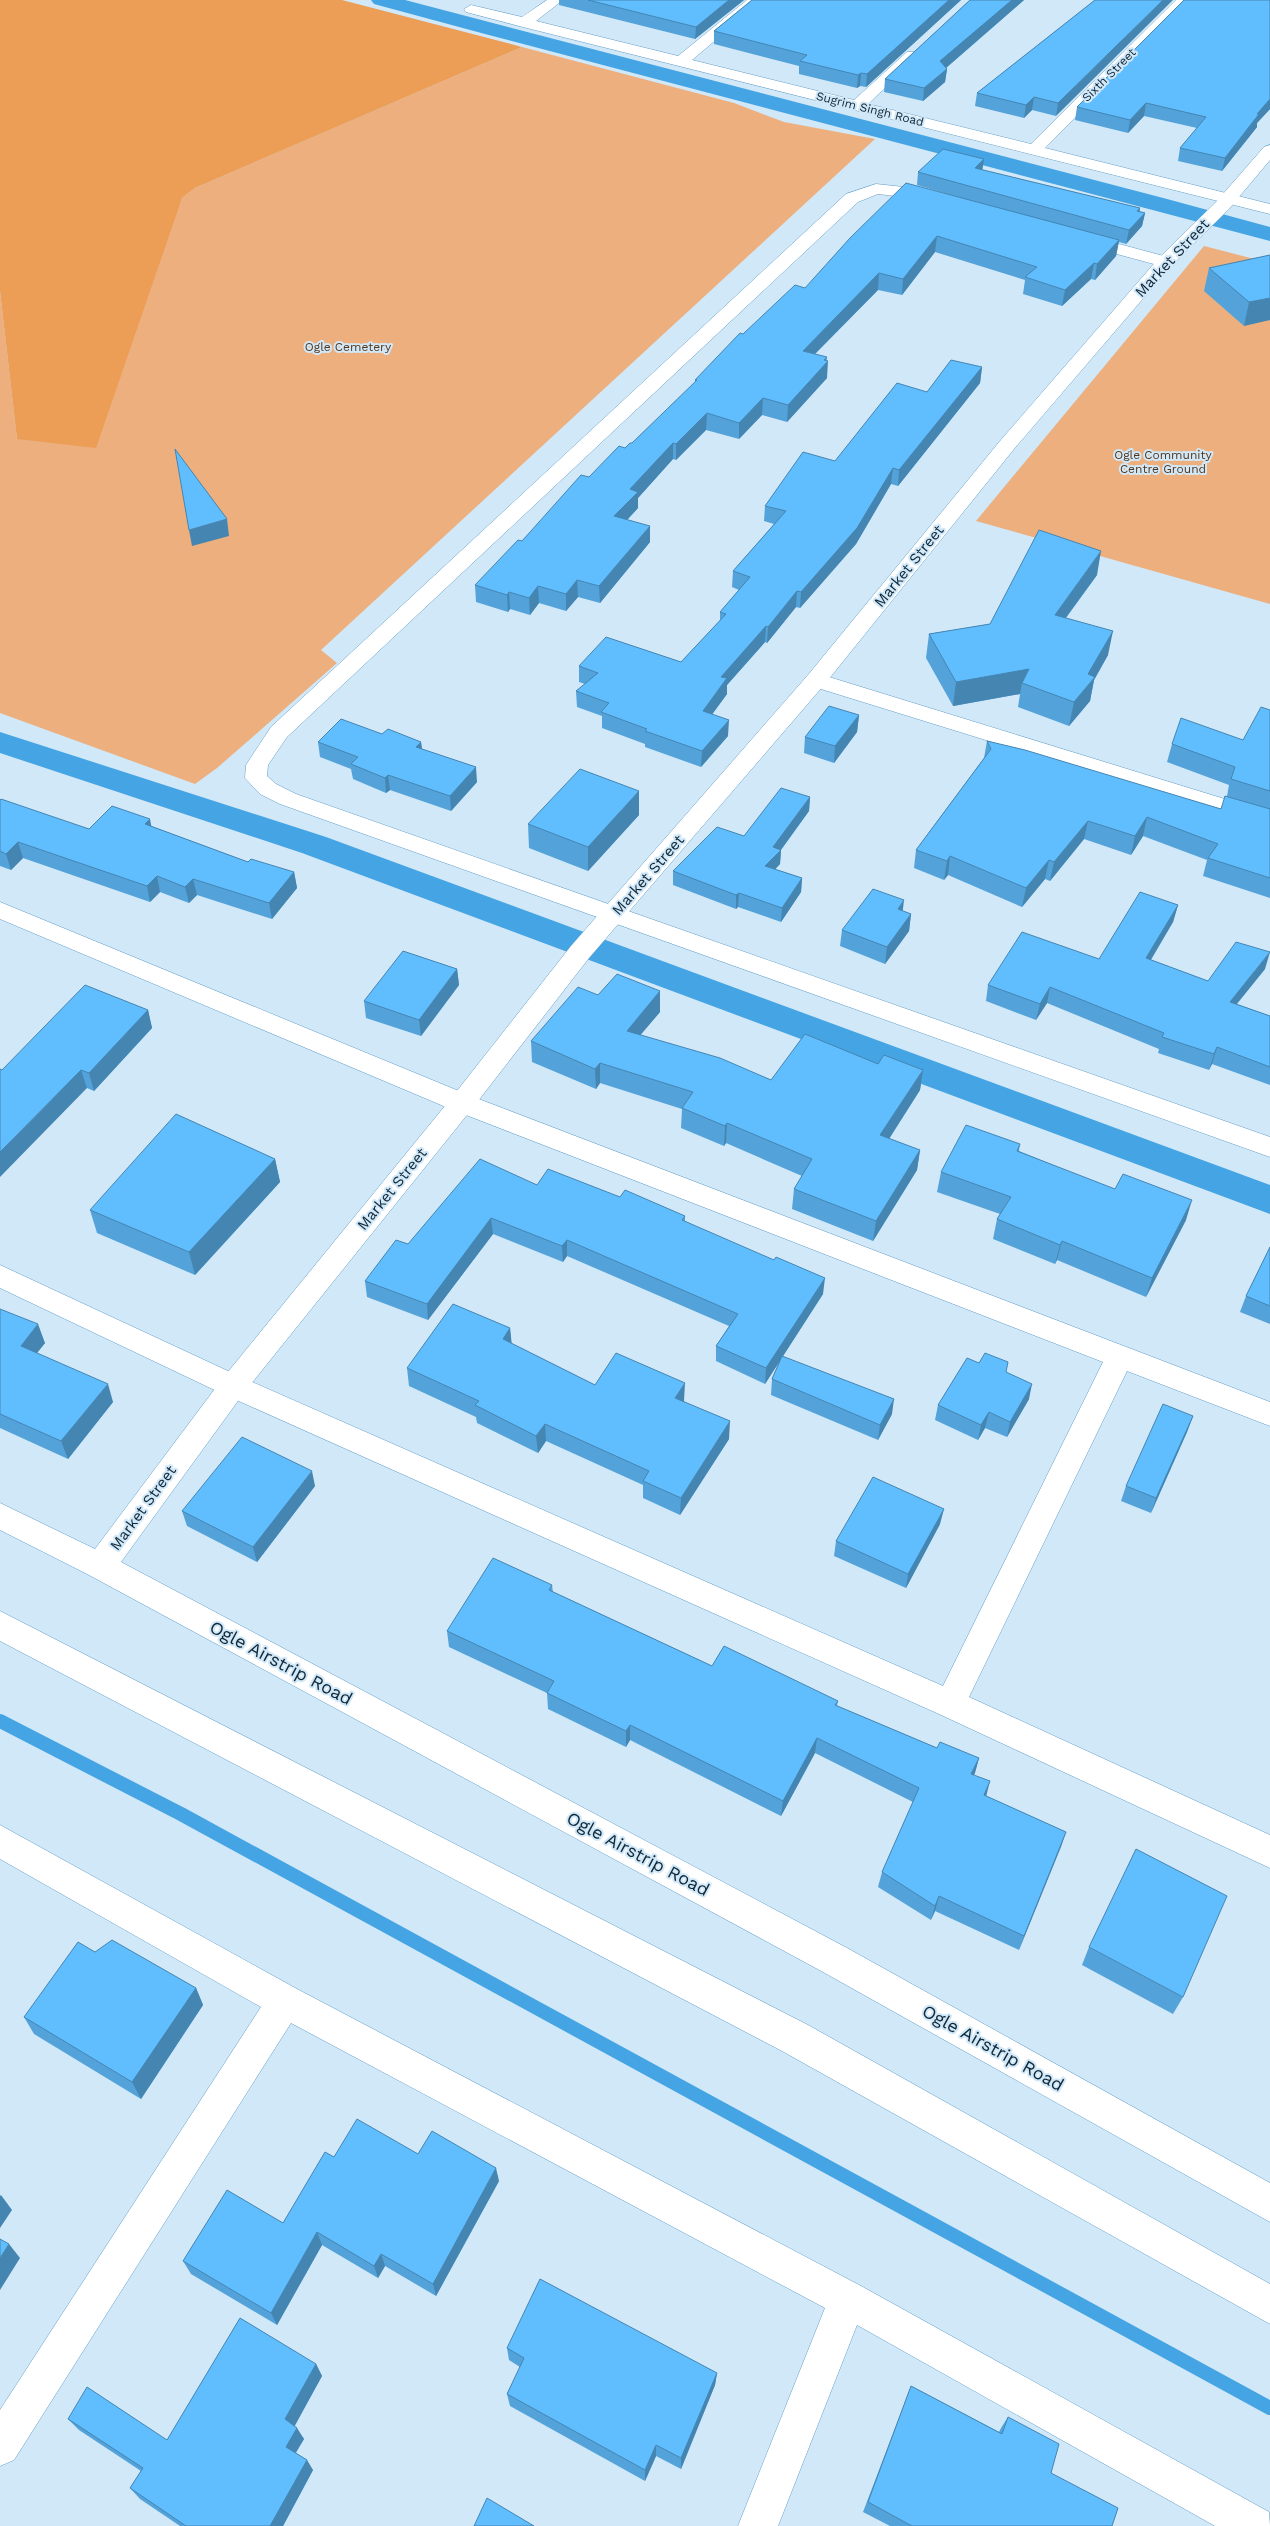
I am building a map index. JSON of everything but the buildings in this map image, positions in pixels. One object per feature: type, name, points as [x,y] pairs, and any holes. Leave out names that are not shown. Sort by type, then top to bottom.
[{"type":"street","points":[[524,23],[556,0]]},
{"type":"street","points":[[680,62],[756,0]]},
{"type":"street","name":"Sixth Street","points":[[1034,150],[1184,0]]},
{"type":"street","name":"Sugrim Singh Road","points":[[471,9],[1034,150],[1225,203],[1270,209]]},
{"type":"street","points":[[857,106],[921,46]]},
{"type":"street","name":"Market Street","points":[[100,1566],[233,1386],[462,1103],[580,952],[816,680],[1007,445],[1165,262],[1225,203],[1270,150]]},
{"type":"street","points":[[950,204],[913,193],[876,189],[852,198],[279,732],[257,765],[256,778],[268,789],[288,798],[608,921],[1270,1147]]},
{"type":"street","points":[[1062,234],[1165,262]]},
{"type":"street","points":[[816,680],[1270,821]]},
{"type":"street","points":[[0,910],[462,1103],[1270,1414]]},
{"type":"street","points":[[0,1276],[233,1386],[950,1704],[1270,1852]]},
{"type":"street","points":[[950,1704],[1120,1356]]},
{"type":"street","name":"Ogle Airstrip Road","points":[[0,1516],[100,1566],[835,1960],[1270,2203]]},
{"type":"street","points":[[0,1625],[795,2038],[1270,2305]]},
{"type":"street","points":[[0,1841],[285,2001],[848,2299],[1255,2526]]},
{"type":"street","points":[[0,2446],[285,2001]]},
{"type":"street","points":[[758,2526],[848,2299]]},
{"type":"green space","name":"Ogle Cemetery","points":[[522,47],[734,103],[784,122],[875,139],[321,650],[337,663],[217,768],[195,784],[0,713],[0,291],[17,439],[173,220],[182,198],[195,188]]},
{"type":"green space","name":"Ogle Community Centre Ground","points":[[1204,246],[1270,263],[1270,604],[976,521]]},
{"type":"shaded area","points":[[0,0],[342,0],[522,47],[195,188],[182,198],[96,448],[17,439],[0,291]]},
{"type":"waterway","points":[[381,0],[1270,234]]},
{"type":"waterway","points":[[0,742],[314,845],[1270,1200]]},
{"type":"waterway","points":[[0,1721],[181,1814],[1270,2408]]}]
